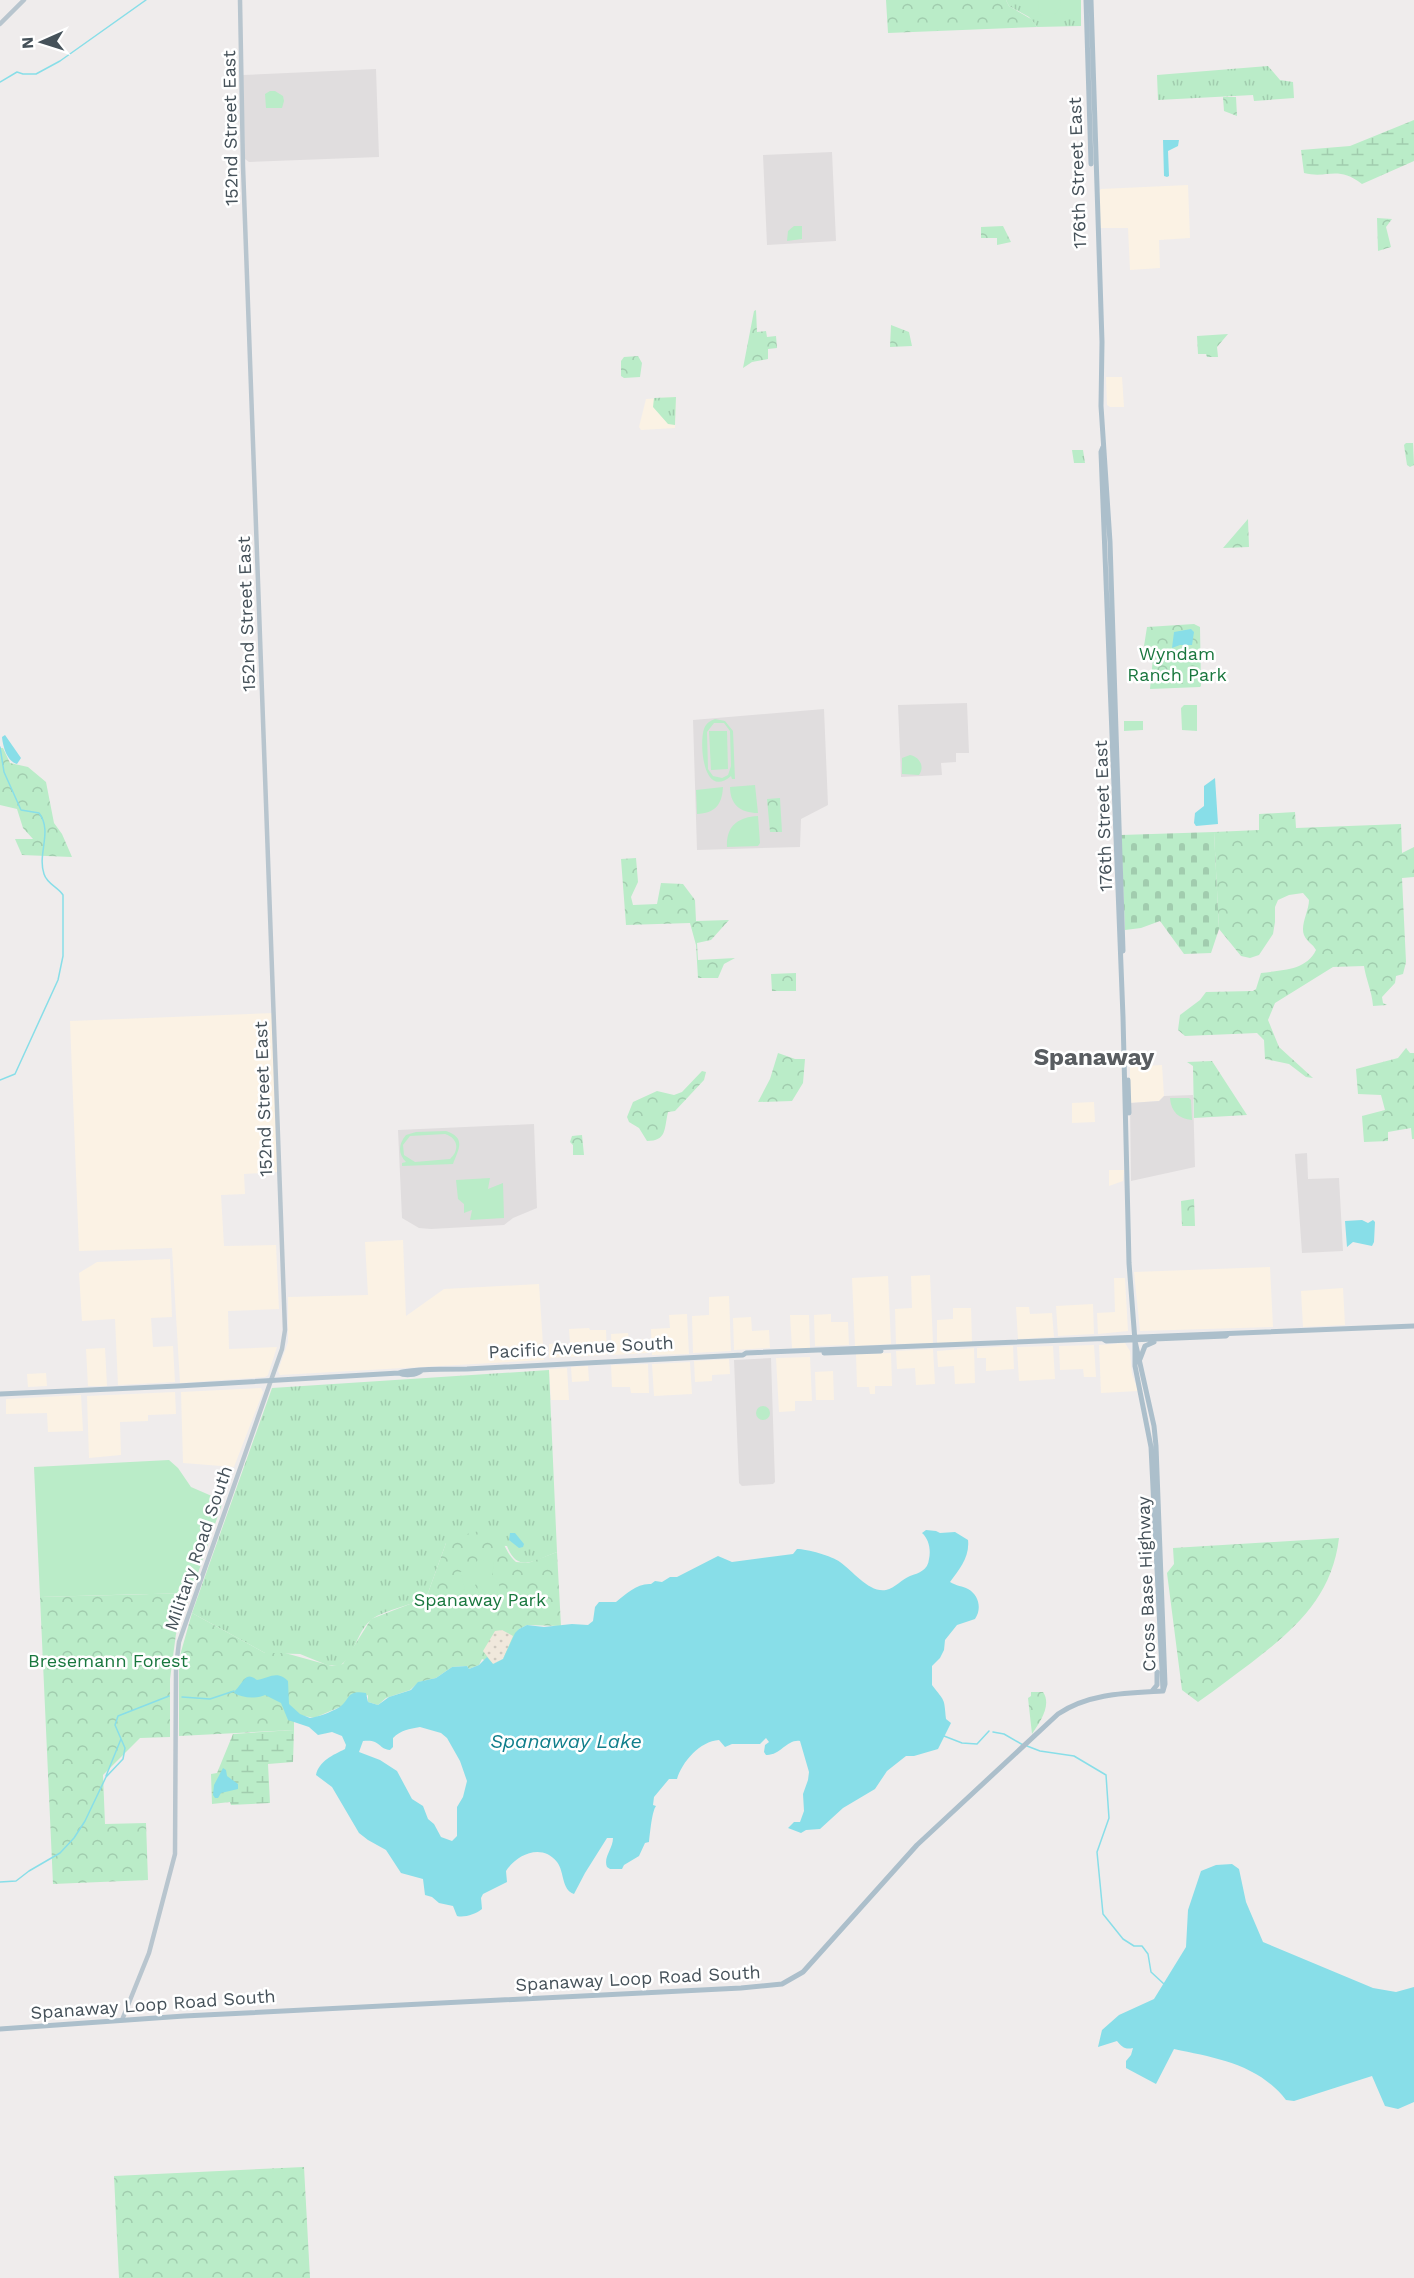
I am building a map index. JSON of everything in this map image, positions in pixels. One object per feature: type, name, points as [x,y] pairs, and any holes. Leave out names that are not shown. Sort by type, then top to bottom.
[{"type":"main road","points":[[0,24],[24,0]]},
{"type":"main road","name":"152nd Street East","points":[[240,0],[243,166],[284,1299]]},
{"type":"main road","name":"176th Street East","points":[[1088,0],[1091,171],[1098,342],[1101,345]]},
{"type":"main road","name":"176th Street East","points":[[1088,0],[1103,447],[1110,565],[1111,709],[1130,1269],[1135,1339]]},
{"type":"main road","points":[[1091,171],[1096,187]]},
{"type":"main road","points":[[1095,259],[1099,277]]},
{"type":"main road","name":"176th Street East","points":[[1103,447],[1101,452],[1128,1065],[1131,1177],[1128,1184]]},
{"type":"main road","points":[[1104,520],[1109,538]]},
{"type":"main road","points":[[1106,545],[1110,565]]},
{"type":"main road","points":[[1111,709],[1115,737]]},
{"type":"main road","points":[[1114,811],[1118,831]]},
{"type":"main road","points":[[1120,940],[1124,957]]},
{"type":"main road","points":[[1120,965],[1125,983]]},
{"type":"main road","points":[[1124,1043],[1128,1065]]},
{"type":"main road","points":[[1125,1096],[1130,1124]]},
{"type":"main road","name":"Military Road South","points":[[123,2020],[148,1953],[175,1854],[176,1667],[179,1642],[284,1339],[284,1299]]},
{"type":"main road","name":"Pacific Avenue South","points":[[1135,1339],[1160,1340],[1270,1331],[1413,1326]]},
{"type":"main road","name":"Pacific Avenue South","points":[[0,1394],[409,1374],[420,1371],[569,1362],[873,1351],[894,1348],[1103,1339],[1106,1341],[1225,1332],[1228,1334]]},
{"type":"main road","name":"Cross Base Highway","points":[[1135,1339],[1156,1446],[1165,1684],[1163,1691]]},
{"type":"main road","name":"Cross Base Highway","points":[[1135,1339],[1133,1346],[1137,1373],[1150,1436],[1163,1691]]},
{"type":"main road","points":[[1140,1360],[1145,1346],[1160,1340]]},
{"type":"main road","points":[[1149,1692],[1156,1688],[1157,1682],[1156,1563]]},
{"type":"main road","name":"Spanaway Loop Road South","points":[[0,2029],[123,2020],[782,1984],[803,1972],[917,1845],[1059,1714],[1091,1698],[1163,1691]]},
{"type":"shaded area","points":[[376,69],[379,157],[249,162],[245,159],[243,75]]},
{"type":"shaded area","points":[[832,152],[836,241],[767,245],[763,155]]},
{"type":"shaded area","points":[[1188,185],[1190,238],[1159,240],[1160,268],[1130,270],[1128,228],[1100,228],[1098,192],[1101,189]]},
{"type":"shaded area","points":[[1106,377],[1122,377],[1124,407],[1107,405]]},
{"type":"shaded area","points":[[676,397],[675,428],[641,430],[639,427],[646,399]]},
{"type":"shaded area","points":[[967,703],[969,753],[956,753],[956,762],[941,763],[942,775],[901,777],[898,705]]},
{"type":"shaded area","points":[[824,709],[828,805],[801,819],[800,847],[697,850],[693,720]]},
{"type":"shaded area","points":[[274,1013],[279,1172],[244,1174],[245,1194],[221,1195],[224,1246],[276,1245],[279,1309],[228,1311],[229,1349],[277,1347],[268,1375],[265,1377],[180,1383],[172,1248],[79,1251],[70,1021]]},
{"type":"shaded area","points":[[1162,1065],[1164,1096],[1159,1101],[1130,1103],[1130,1067]]},
{"type":"shaded area","points":[[1193,1095],[1195,1167],[1131,1181],[1130,1103],[1159,1101],[1164,1096]]},
{"type":"shaded area","points":[[1094,1102],[1095,1122],[1072,1123],[1072,1103]]},
{"type":"shaded area","points":[[534,1124],[537,1208],[513,1218],[504,1225],[431,1229],[419,1228],[402,1218],[398,1130]]},
{"type":"shaded area","points":[[1307,1153],[1308,1179],[1339,1178],[1343,1251],[1302,1253],[1295,1154]]},
{"type":"shaded area","points":[[1109,1170],[1124,1170],[1123,1181],[1109,1186]]},
{"type":"shaded area","points":[[403,1240],[406,1316],[444,1289],[539,1284],[544,1360],[280,1375],[278,1371],[288,1342],[288,1297],[368,1295],[365,1242]]},
{"type":"shaded area","points":[[170,1259],[172,1317],[151,1318],[153,1347],[173,1346],[175,1382],[118,1385],[115,1319],[82,1321],[79,1273],[97,1262]]},
{"type":"shaded area","points":[[1270,1267],[1273,1327],[1140,1331],[1134,1272]]},
{"type":"shaded area","points":[[930,1275],[933,1343],[896,1344],[895,1309],[912,1308],[911,1276]]},
{"type":"shaded area","points":[[888,1276],[891,1344],[855,1346],[852,1278]]},
{"type":"shaded area","points":[[1114,1278],[1125,1278],[1128,1331],[1098,1334],[1097,1313],[1115,1312]]},
{"type":"shaded area","points":[[1343,1288],[1345,1325],[1303,1327],[1301,1291]]},
{"type":"shaded area","points":[[729,1296],[731,1351],[693,1353],[692,1316],[709,1315],[709,1297]]},
{"type":"shaded area","points":[[1093,1304],[1094,1334],[1058,1336],[1056,1306]]},
{"type":"shaded area","points":[[1016,1307],[1029,1307],[1030,1314],[1052,1313],[1054,1337],[1018,1339]]},
{"type":"shaded area","points":[[953,1308],[971,1308],[972,1342],[937,1343],[937,1320],[953,1319]]},
{"type":"shaded area","points":[[687,1314],[689,1354],[652,1355],[651,1329],[670,1328],[669,1315]]},
{"type":"shaded area","points":[[831,1314],[831,1322],[848,1322],[849,1345],[815,1346],[814,1315]]},
{"type":"shaded area","points":[[790,1315],[809,1315],[810,1348],[792,1348]]},
{"type":"shaded area","points":[[751,1317],[752,1331],[769,1330],[770,1348],[734,1350],[733,1318]]},
{"type":"shaded area","points":[[589,1328],[590,1330],[606,1330],[607,1355],[571,1357],[569,1329]]},
{"type":"shaded area","points":[[628,1333],[629,1340],[648,1339],[649,1353],[612,1355],[611,1334]]},
{"type":"shaded area","points":[[567,1343],[568,1357],[549,1358],[549,1344]]},
{"type":"shaded area","points":[[1125,1343],[1130,1351],[1132,1374],[1138,1391],[1101,1393],[1099,1345]]},
{"type":"shaded area","points":[[1094,1345],[1096,1377],[1084,1377],[1083,1369],[1060,1370],[1059,1346]]},
{"type":"shaded area","points":[[1013,1346],[1014,1369],[986,1371],[986,1358],[977,1358],[977,1348]]},
{"type":"shaded area","points":[[1053,1346],[1055,1379],[1019,1381],[1017,1347]]},
{"type":"shaded area","points":[[105,1348],[107,1386],[88,1386],[86,1349]]},
{"type":"shaded area","points":[[974,1348],[975,1383],[955,1384],[954,1366],[938,1367],[937,1351]]},
{"type":"shaded area","points":[[933,1349],[935,1384],[916,1385],[915,1368],[897,1369],[896,1351]]},
{"type":"shaded area","points":[[891,1353],[892,1386],[875,1386],[875,1394],[870,1394],[869,1387],[857,1387],[856,1354]]},
{"type":"shaded area","points":[[810,1357],[812,1401],[795,1401],[795,1411],[779,1412],[776,1358]]},
{"type":"shaded area","points":[[771,1358],[775,1482],[742,1486],[739,1483],[734,1360]]},
{"type":"shaded area","points":[[729,1359],[730,1374],[712,1375],[712,1381],[695,1382],[694,1361]]},
{"type":"shaded area","points":[[690,1362],[692,1394],[654,1396],[652,1364]]},
{"type":"shaded area","points":[[648,1364],[649,1393],[631,1393],[630,1387],[612,1387],[611,1365]]},
{"type":"shaded area","points":[[588,1366],[589,1381],[572,1382],[571,1367]]},
{"type":"shaded area","points":[[567,1368],[569,1400],[551,1400],[549,1369]]},
{"type":"shaded area","points":[[833,1371],[834,1400],[816,1400],[815,1372]]},
{"type":"shaded area","points":[[46,1373],[47,1386],[28,1387],[27,1374]]},
{"type":"shaded area","points":[[261,1388],[263,1392],[234,1467],[183,1463],[181,1392]]},
{"type":"shaded area","points":[[175,1392],[176,1414],[148,1415],[148,1421],[120,1422],[121,1455],[89,1458],[87,1396]]},
{"type":"shaded area","points":[[81,1395],[83,1431],[48,1432],[47,1413],[6,1414],[6,1399]]},
{"type":"green space","points":[[886,0],[1006,0],[1009,6],[1031,19],[1037,27],[888,33]]},
{"type":"green space","points":[[1006,0],[1081,0],[1081,26],[1037,27],[1029,17],[1009,6]]},
{"type":"green space","points":[[1038,0],[1061,0],[1060,8],[1050,16],[1042,16],[1039,14]]},
{"type":"green space","points":[[1268,66],[1280,80],[1293,82],[1294,98],[1254,101],[1253,95],[1158,100],[1157,75]]},
{"type":"green space","points":[[270,91],[283,96],[282,108],[266,108],[265,94]]},
{"type":"green space","points":[[1223,97],[1236,97],[1237,116],[1224,111]]},
{"type":"green space","points":[[1414,120],[1414,161],[1362,184],[1346,175],[1304,173],[1301,150],[1350,146]]},
{"type":"green space","points":[[1377,218],[1392,219],[1386,227],[1391,247],[1378,251]]},
{"type":"green space","points":[[794,226],[802,226],[802,239],[787,241],[788,231]]},
{"type":"green space","points":[[1003,226],[1011,242],[997,245],[997,238],[981,238],[981,227]]},
{"type":"green space","points":[[756,310],[757,332],[766,331],[767,337],[776,336],[777,348],[768,349],[768,359],[752,362],[743,368],[754,311]]},
{"type":"green space","points":[[891,325],[909,332],[912,346],[890,347]]},
{"type":"green space","points":[[1228,334],[1217,347],[1218,357],[1198,354],[1197,336]]},
{"type":"green space","points":[[638,356],[642,363],[640,377],[624,378],[621,376],[621,361],[624,357]]},
{"type":"green space","points":[[676,397],[675,425],[668,424],[653,407],[654,398]]},
{"type":"green space","points":[[1413,443],[1414,465],[1410,467],[1407,465],[1404,445]]},
{"type":"green space","points":[[1072,450],[1083,450],[1085,463],[1074,463]]},
{"type":"green space","points":[[1248,519],[1249,547],[1223,548]]},
{"type":"green space","name":"Wyndam Ranch Park","points":[[1194,624],[1200,627],[1201,686],[1150,689],[1154,647],[1144,646],[1147,627]]},
{"type":"green space","points":[[1184,705],[1197,705],[1197,731],[1182,730],[1181,708]]},
{"type":"green space","points":[[715,719],[725,721],[733,731],[735,779],[731,776],[722,781],[714,781],[705,767],[702,746],[704,729],[708,722]],"holes":[[[714,723],[724,723],[730,731],[731,766],[728,775],[722,778],[713,776],[708,769],[707,732]]]},
{"type":"green space","points":[[1124,721],[1143,721],[1143,730],[1124,731]]},
{"type":"green space","points":[[709,731],[727,731],[728,769],[711,770]]},
{"type":"green space","points":[[0,748],[3,748],[10,763],[28,767],[46,782],[54,823],[62,834],[72,857],[22,855],[15,839],[33,839],[23,828],[17,809],[0,805]]},
{"type":"green space","points":[[910,755],[920,763],[922,769],[919,775],[902,774],[902,758]]},
{"type":"green space","points":[[755,785],[758,813],[752,813],[741,809],[734,803],[730,787]]},
{"type":"green space","points":[[723,787],[721,799],[716,807],[709,812],[697,814],[696,790]]},
{"type":"green space","points":[[780,798],[782,832],[770,832],[767,799]]},
{"type":"green space","points":[[1295,812],[1296,828],[1401,824],[1402,853],[1414,847],[1414,877],[1402,878],[1406,962],[1403,974],[1396,976],[1395,983],[1382,997],[1383,1003],[1387,1005],[1373,1006],[1364,966],[1333,967],[1275,1003],[1268,1020],[1279,1047],[1313,1078],[1306,1077],[1289,1064],[1265,1059],[1264,1040],[1257,1033],[1185,1036],[1178,1030],[1180,1015],[1200,1000],[1206,992],[1253,991],[1256,989],[1261,973],[1299,966],[1312,957],[1316,950],[1303,931],[1309,900],[1303,893],[1289,895],[1278,900],[1275,907],[1273,934],[1259,955],[1250,958],[1241,956],[1219,929],[1214,832],[1259,830],[1259,814]]},
{"type":"green space","points":[[758,816],[760,843],[758,846],[727,847],[729,833],[735,824],[745,818]]},
{"type":"green space","points":[[1214,832],[1219,929],[1211,953],[1184,954],[1160,921],[1141,928],[1125,930],[1121,835]]},
{"type":"green space","points":[[636,858],[638,882],[631,897],[633,905],[657,904],[661,883],[683,884],[695,900],[696,921],[729,920],[711,940],[697,943],[698,960],[735,958],[724,964],[718,978],[698,978],[696,945],[690,923],[626,925],[621,859]]},
{"type":"green space","points":[[796,973],[796,991],[772,991],[771,974]]},
{"type":"green space","points":[[1406,1048],[1410,1053],[1414,1053],[1414,1139],[1412,1139],[1411,1128],[1388,1132],[1388,1141],[1364,1142],[1362,1116],[1385,1110],[1381,1095],[1358,1094],[1356,1069],[1398,1058]]},
{"type":"green space","points":[[778,1053],[795,1059],[805,1059],[803,1083],[792,1101],[758,1102],[770,1079]]},
{"type":"green space","points":[[1212,1061],[1247,1115],[1194,1118],[1193,1066],[1187,1062]]},
{"type":"green space","points":[[702,1071],[706,1072],[704,1080],[675,1111],[668,1112],[664,1133],[658,1139],[647,1141],[639,1128],[629,1122],[627,1117],[633,1102],[657,1091],[674,1095],[682,1092]]},
{"type":"green space","points":[[1170,1098],[1189,1098],[1191,1100],[1192,1120],[1176,1114]]},
{"type":"green space","points":[[446,1131],[457,1137],[459,1149],[453,1164],[402,1166],[402,1163],[406,1162],[400,1152],[400,1145],[406,1135],[416,1132]],"holes":[[[445,1134],[453,1138],[456,1145],[455,1152],[450,1159],[415,1162],[404,1155],[403,1145],[410,1136]]]},
{"type":"green space","points":[[582,1135],[584,1155],[573,1155],[573,1145],[570,1142],[572,1136]]},
{"type":"green space","points":[[490,1178],[488,1189],[503,1183],[504,1218],[470,1220],[472,1210],[464,1213],[464,1204],[458,1199],[456,1180]]},
{"type":"green space","points":[[1194,1199],[1195,1226],[1182,1226],[1181,1201]]},
{"type":"green space","points":[[549,1370],[557,1552],[534,1561],[522,1562],[511,1555],[507,1546],[446,1543],[428,1593],[423,1599],[381,1614],[371,1620],[362,1631],[349,1657],[339,1666],[327,1665],[300,1654],[265,1653],[192,1613],[272,1388]]},
{"type":"green space","points":[[760,1406],[766,1406],[770,1413],[766,1420],[760,1420],[756,1416],[756,1410]]},
{"type":"green space","points":[[169,1460],[178,1468],[191,1487],[221,1500],[222,1504],[191,1593],[153,1594],[151,1596],[147,1594],[40,1597],[34,1467]]},
{"type":"green space","name":"Spanaway Park","points":[[479,1531],[500,1539],[516,1562],[528,1563],[557,1552],[561,1626],[527,1625],[519,1629],[503,1659],[493,1664],[482,1659],[479,1665],[469,1669],[467,1666],[452,1667],[436,1678],[419,1682],[410,1690],[386,1698],[378,1705],[368,1702],[368,1695],[314,1718],[300,1715],[294,1721],[294,1730],[179,1736],[179,1659],[192,1613],[265,1653],[285,1653],[332,1666],[343,1664],[371,1619],[423,1599],[428,1593],[446,1543],[459,1536]]},
{"type":"green space","points":[[1339,1538],[1335,1559],[1320,1595],[1296,1624],[1251,1663],[1198,1702],[1182,1690],[1167,1573],[1174,1564],[1173,1548]]},
{"type":"green space","points":[[478,1559],[494,1562],[492,1576],[498,1580],[500,1589],[486,1595],[478,1582],[475,1585],[482,1598],[469,1607],[462,1598],[465,1588],[460,1572],[475,1567]]},
{"type":"green space","name":"Bresemann Forest","points":[[191,1593],[176,1634],[170,1679],[170,1737],[140,1738],[103,1775],[105,1824],[146,1823],[148,1880],[53,1884],[40,1597]]},
{"type":"green space","points":[[1031,1692],[1043,1692],[1046,1702],[1044,1713],[1032,1734],[1028,1698]]},
{"type":"green space","points":[[294,1730],[293,1762],[268,1764],[270,1803],[212,1804],[211,1774],[217,1773],[233,1734]]},
{"type":"green space","points":[[304,2167],[310,2278],[119,2278],[114,2176]]},
{"type":"sand","points":[[502,1630],[513,1636],[503,1659],[493,1664],[483,1651],[495,1631]]},
{"type":"water","points":[[1163,140],[1179,140],[1178,146],[1168,151],[1169,176],[1167,177],[1164,176]]},
{"type":"water","points":[[1191,629],[1194,632],[1192,645],[1172,648],[1174,632]]},
{"type":"water","points":[[5,735],[21,758],[17,764],[6,753],[2,737]]},
{"type":"water","points":[[1215,778],[1218,824],[1196,826],[1195,813],[1204,806],[1204,786]]},
{"type":"water","points":[[1362,1220],[1368,1223],[1373,1220],[1375,1222],[1372,1246],[1353,1242],[1347,1247],[1345,1221]]},
{"type":"water","name":"Spanaway Lake","points":[[926,1530],[940,1533],[955,1532],[968,1540],[966,1558],[950,1582],[972,1592],[977,1598],[979,1607],[975,1619],[957,1625],[945,1640],[940,1658],[932,1666],[932,1685],[943,1700],[946,1719],[951,1723],[938,1749],[906,1756],[887,1771],[875,1789],[843,1808],[820,1829],[806,1830],[801,1833],[788,1828],[794,1822],[800,1822],[804,1811],[803,1794],[809,1772],[800,1741],[791,1742],[775,1753],[766,1755],[765,1745],[769,1742],[766,1738],[760,1744],[732,1744],[725,1747],[719,1740],[712,1741],[699,1748],[687,1759],[677,1779],[669,1779],[654,1797],[653,1805],[656,1806],[652,1817],[649,1842],[645,1843],[639,1856],[624,1865],[622,1869],[610,1869],[607,1867],[606,1860],[613,1838],[607,1838],[574,1894],[565,1885],[559,1866],[551,1856],[537,1852],[530,1853],[516,1860],[506,1871],[507,1882],[483,1894],[482,1909],[470,1915],[457,1916],[453,1906],[439,1903],[425,1895],[423,1879],[401,1873],[386,1850],[359,1833],[332,1787],[316,1775],[323,1762],[345,1749],[346,1745],[342,1736],[332,1732],[318,1735],[309,1727],[288,1720],[281,1703],[265,1695],[249,1697],[234,1693],[248,1677],[257,1680],[277,1675],[288,1681],[289,1704],[300,1714],[310,1718],[338,1708],[351,1694],[359,1692],[366,1693],[368,1702],[378,1705],[389,1697],[411,1690],[418,1682],[436,1678],[452,1667],[467,1666],[469,1669],[479,1665],[487,1657],[493,1664],[503,1659],[515,1633],[527,1625],[544,1627],[588,1625],[593,1621],[595,1607],[599,1602],[616,1602],[636,1587],[677,1577],[718,1556],[732,1562],[793,1554],[797,1549],[807,1550],[836,1560],[867,1585],[886,1590],[927,1566],[930,1548],[922,1533]],"holes":[[[420,1727],[441,1733],[447,1738],[460,1761],[467,1781],[463,1797],[457,1807],[457,1836],[452,1841],[441,1837],[434,1824],[428,1819],[423,1806],[412,1799],[397,1771],[380,1760],[359,1752],[363,1741],[373,1741],[390,1750],[393,1747],[393,1738],[409,1729]]]},
{"type":"water","points":[[510,1533],[515,1533],[524,1544],[523,1547],[519,1548],[509,1540]]},
{"type":"water","points":[[223,1768],[227,1776],[238,1784],[238,1789],[221,1793],[218,1798],[215,1798],[214,1785]]},
{"type":"water","points":[[1232,1864],[1239,1869],[1246,1902],[1263,1942],[1373,1988],[1396,1992],[1414,1987],[1414,2102],[1398,2109],[1385,2106],[1372,2076],[1294,2101],[1286,2100],[1263,2078],[1249,2070],[1221,2060],[1174,2049],[1156,2084],[1126,2068],[1126,2061],[1133,2048],[1128,2049],[1117,2041],[1098,2047],[1102,2030],[1119,2015],[1154,1999],[1186,1947],[1188,1910],[1201,1871],[1216,1865]]},
{"type":"waterway","points":[[0,82],[17,72],[36,74],[60,61],[146,0]]},
{"type":"waterway","points":[[0,747],[4,772],[21,810],[39,813],[43,820],[45,827],[42,859],[44,874],[63,895],[63,956],[58,980],[15,1074],[0,1080]]},
{"type":"waterway","points":[[182,1697],[210,1699],[234,1691]]},
{"type":"waterway","points":[[0,1882],[16,1881],[60,1853],[74,1838],[85,1821],[106,1777],[123,1759],[125,1748],[115,1725],[118,1716],[169,1696]]},
{"type":"waterway","points":[[944,1736],[962,1743],[977,1744],[989,1731]]},
{"type":"waterway","points":[[993,1732],[1004,1734],[1023,1745]]},
{"type":"waterway","points":[[106,1776],[121,1739]]},
{"type":"waterway","points":[[1027,1746],[1040,1751],[1074,1756],[1106,1775],[1109,1818],[1097,1852],[1103,1914],[1123,1939],[1134,1946],[1142,1946],[1148,1954],[1151,1972],[1164,1984]]},
{"type":"district","name":"Spanaway","points":[[1094,1057]]}]
